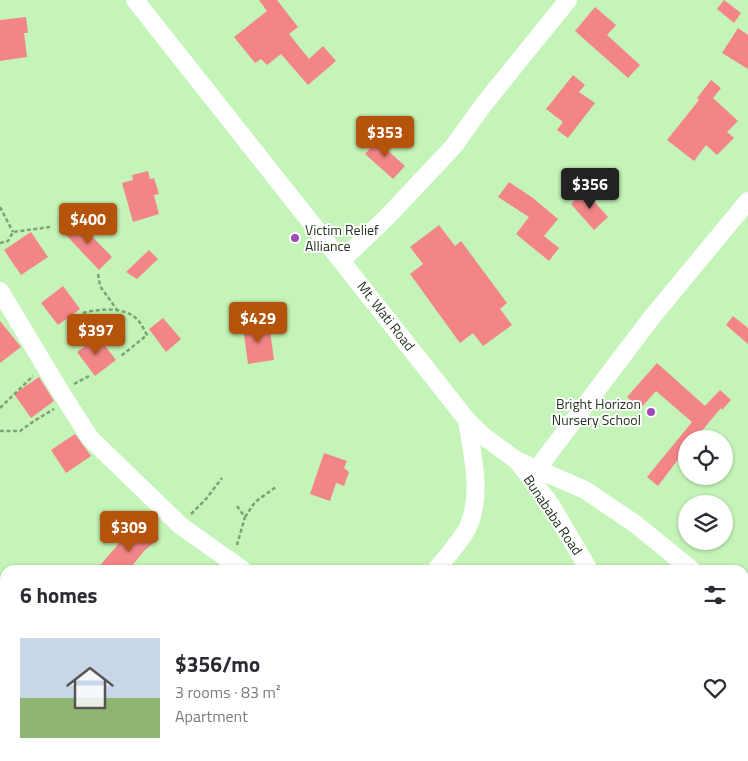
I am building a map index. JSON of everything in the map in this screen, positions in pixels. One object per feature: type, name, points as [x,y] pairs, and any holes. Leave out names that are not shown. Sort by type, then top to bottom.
[{"type":"street","name":"Mt. Wati Road","points":[[135,0],[467,420],[516,460],[585,490],[634,523],[686,565]]},
{"type":"street","points":[[342,260],[394,210],[453,147],[490,97],[568,0]]},
{"type":"street","points":[[537,469],[652,317],[748,201]]},
{"type":"street","points":[[0,291],[86,434],[181,526],[236,565]]},
{"type":"street","points":[[440,565],[468,528],[475,503],[475,478],[467,420]]},
{"type":"street","name":"Bunababa Road","points":[[516,460],[550,505],[586,565]]},
{"type":"path","points":[[0,206],[13,232]]},
{"type":"path","points":[[13,232],[50,227]]},
{"type":"path","points":[[0,243],[8,241],[13,232]]},
{"type":"path","points":[[98,274],[100,286],[116,310]]},
{"type":"path","points":[[83,313],[94,310],[116,310],[133,316],[142,324],[147,335],[121,356]]},
{"type":"path","points":[[0,408],[46,366]]},
{"type":"path","points":[[0,431],[20,431],[67,403]]},
{"type":"path","points":[[181,526],[222,478]]},
{"type":"path","points":[[238,565],[235,551],[245,517],[255,502],[276,487]]},
{"type":"path","points":[[237,506],[245,517]]},
{"type":"building","points":[[259,0],[277,0],[298,27],[289,34],[309,59],[323,46],[336,61],[308,85],[281,54],[267,65],[261,59],[255,63],[234,37],[267,11]]},
{"type":"building","points":[[724,0],[741,13],[734,23],[717,9]]},
{"type":"building","points":[[595,7],[616,25],[607,35],[640,65],[628,78],[575,31]]},
{"type":"building","points":[[26,17],[28,33],[24,33],[27,57],[0,61],[0,20]]},
{"type":"building","points":[[738,28],[748,35],[748,69],[722,53]]},
{"type":"building","points":[[573,75],[585,85],[579,92],[595,103],[568,138],[557,130],[563,122],[546,109]]},
{"type":"building","points":[[711,80],[721,88],[713,98],[738,121],[727,132],[734,138],[717,155],[706,145],[694,161],[667,140],[699,100],[697,98]]},
{"type":"building","points":[[381,136],[390,144],[386,149],[405,166],[393,179],[365,154]]},
{"type":"building","points":[[148,171],[150,179],[154,178],[159,194],[154,195],[159,214],[133,222],[122,183],[133,180],[132,175]]},
{"type":"building","points":[[509,182],[533,198],[558,219],[544,236],[559,248],[549,261],[516,234],[529,217],[498,197]]},
{"type":"building","points":[[585,191],[608,217],[594,230],[571,204]]},
{"type":"building","points":[[77,221],[112,257],[99,270],[64,233]]},
{"type":"building","points":[[439,225],[455,246],[461,241],[507,303],[500,309],[512,325],[483,346],[473,333],[460,343],[410,274],[423,264],[410,247]]},
{"type":"building","points":[[31,232],[48,257],[21,275],[4,250]]},
{"type":"building","points":[[149,250],[158,259],[137,279],[126,272]]},
{"type":"building","points":[[63,286],[80,309],[58,325],[41,303]]},
{"type":"building","points":[[733,316],[748,328],[748,344],[726,325]]},
{"type":"building","points":[[163,318],[181,339],[166,352],[149,329]]},
{"type":"building","points":[[0,321],[21,347],[0,363]]},
{"type":"building","points":[[269,323],[274,360],[248,364],[243,327]]},
{"type":"building","points":[[98,337],[116,360],[95,376],[77,352]]},
{"type":"building","points":[[657,363],[705,406],[720,390],[731,400],[722,410],[721,408],[703,430],[685,430],[692,422],[656,391],[640,409],[627,397]]},
{"type":"building","points":[[39,377],[54,401],[31,418],[14,394]]},
{"type":"building","points":[[75,434],[91,456],[66,473],[51,450]]},
{"type":"building","points":[[678,439],[678,460],[658,486],[647,477]]},
{"type":"building","points":[[324,453],[347,461],[344,468],[349,472],[344,486],[336,483],[330,501],[310,494]]},
{"type":"building","points":[[150,527],[159,538],[144,551],[133,565],[100,565],[121,541],[128,546]]},
{"type":"place","name":"Victim Relief Alliance","points":[[295,238]]},
{"type":"place","name":"Bright Horizon Nursery School","points":[[651,412]]}]
